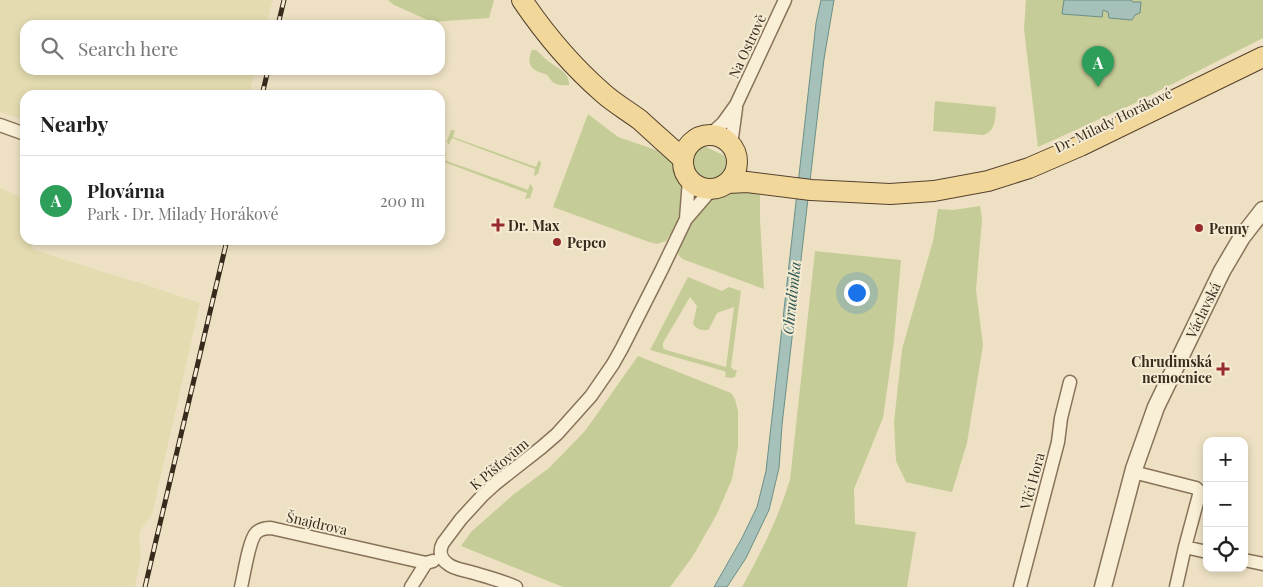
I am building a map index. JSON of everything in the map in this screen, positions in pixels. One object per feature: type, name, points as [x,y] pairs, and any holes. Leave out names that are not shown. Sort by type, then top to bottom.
[{"type":"main road","points":[[522,0],[543,29],[581,72],[603,93],[639,120],[683,159]]},
{"type":"main road","name":"Dr. Milady Horákové","points":[[960,187],[1096,131],[1263,47]]},
{"type":"main road","name":"Dr. Milady Horákové","points":[[776,181],[826,191],[890,194],[919,193],[960,187],[1006,176],[1054,158],[1105,135],[1263,57]]},
{"type":"main road","points":[[639,120],[670,133],[702,137],[718,136],[725,140],[748,167],[776,181]]},
{"type":"main road","points":[[702,137],[689,145],[683,159],[685,174],[695,185],[702,189],[747,182],[776,181]]},
{"type":"main road","points":[[719,186],[733,176],[736,168],[734,152]]},
{"type":"street","name":"Na Ostrově","points":[[702,137],[723,122],[736,105],[785,0]]},
{"type":"street","name":"Na Ostrově","points":[[734,152],[736,105]]},
{"type":"street","points":[[0,125],[20,132]]},
{"type":"street","points":[[686,219],[689,180]]},
{"type":"street","points":[[686,219],[719,186]]},
{"type":"street","name":"Václavská","points":[[1103,587],[1133,472],[1147,428],[1222,271],[1249,227],[1263,210]]},
{"type":"street","name":"K Píšťovům","points":[[442,558],[440,551],[443,543],[473,505],[495,484],[557,434],[591,396],[612,364],[630,331],[686,219]]},
{"type":"street","name":"Vlčí Hora","points":[[1020,587],[1058,442],[1061,418],[1070,382]]},
{"type":"street","points":[[1133,472],[1196,488],[1199,491],[1176,587]]},
{"type":"street","name":"Šnajdrova","points":[[241,587],[252,539],[257,532],[266,528],[426,563]]},
{"type":"street","points":[[1185,547],[1203,551]]},
{"type":"street","points":[[410,587],[426,563],[442,558],[452,567],[486,576],[516,587]]},
{"type":"street","points":[[1248,561],[1263,564]]},
{"type":"shaded area","points":[[0,0],[273,0],[267,20],[20,20],[20,75],[254,75],[250,90],[20,90],[20,118],[0,112]]},
{"type":"shaded area","points":[[0,188],[20,197],[20,245],[33,245],[34,250],[200,303],[152,515],[141,529],[139,537],[141,556],[135,587],[0,587]]},
{"type":"green space","points":[[388,0],[494,0],[489,18],[445,21],[428,20],[394,5]]},
{"type":"green space","points":[[1026,0],[1263,0],[1263,38],[1133,104],[1038,147],[1024,29]]},
{"type":"green space","points":[[532,50],[536,50],[562,71],[569,81],[569,85],[556,84],[547,75],[534,69],[530,62]]},
{"type":"green space","points":[[935,101],[996,107],[993,127],[984,135],[933,131]]},
{"type":"green space","points":[[588,114],[618,137],[662,152],[677,163],[683,192],[676,225],[666,241],[657,244],[649,242],[553,207]]},
{"type":"green space","points":[[451,130],[455,130],[453,137],[536,167],[539,160],[541,163],[538,174],[534,176],[535,169],[452,138],[448,144],[447,141]]},
{"type":"green space","points":[[704,146],[725,156],[725,168],[721,175],[714,179],[707,180],[701,177],[693,166],[696,152]]},
{"type":"green space","points":[[445,160],[528,190],[530,184],[533,189],[530,198],[525,199],[527,193],[445,162]]},
{"type":"green space","points":[[760,188],[764,289],[685,260],[679,256],[679,246],[692,219],[703,203],[710,197],[728,189]]},
{"type":"green space","points":[[980,206],[982,219],[976,290],[983,345],[967,443],[952,492],[906,482],[896,461],[894,422],[902,349],[933,241],[938,209],[953,210]]},
{"type":"green space","points":[[815,251],[901,260],[894,341],[883,418],[854,489],[855,524],[916,532],[907,587],[742,587],[769,535],[790,480]]},
{"type":"green space","points":[[688,277],[722,291],[729,287],[741,291],[731,367],[737,370],[735,377],[725,377],[726,373],[724,371],[650,350]],"holes":[[[690,297],[697,306],[693,324],[698,329],[703,330],[709,329],[717,313],[734,307],[726,367],[663,348],[663,343]]]},
{"type":"green space","points":[[638,356],[731,393],[735,399],[738,411],[738,447],[732,479],[717,514],[693,556],[670,587],[563,587],[461,546],[471,532],[514,494],[549,468],[585,431]]},
{"type":"water","name":"Chrudimka","points":[[821,0],[834,0],[824,59],[782,425],[779,468],[769,510],[746,558],[727,587],[714,587],[757,507],[766,471],[816,23]]},
{"type":"water","points":[[1064,0],[1131,0],[1133,2],[1141,2],[1140,13],[1135,15],[1132,20],[1109,18],[1108,12],[1103,10],[1102,17],[1062,14]]},
{"type":"railway","points":[[279,20],[284,0]]},
{"type":"railway","points":[[263,90],[267,75]]},
{"type":"railway","points":[[145,587],[226,245]]},
{"type":"place","name":"Plovárna","points":[[1098,87]]},
{"type":"place","name":"Dr. Max","points":[[498,225]]},
{"type":"place","name":"Penny","points":[[1199,228]]},
{"type":"place","name":"Pepco","points":[[557,242]]},
{"type":"place","name":"Chrudimská nemocnice","points":[[1223,369]]}]
